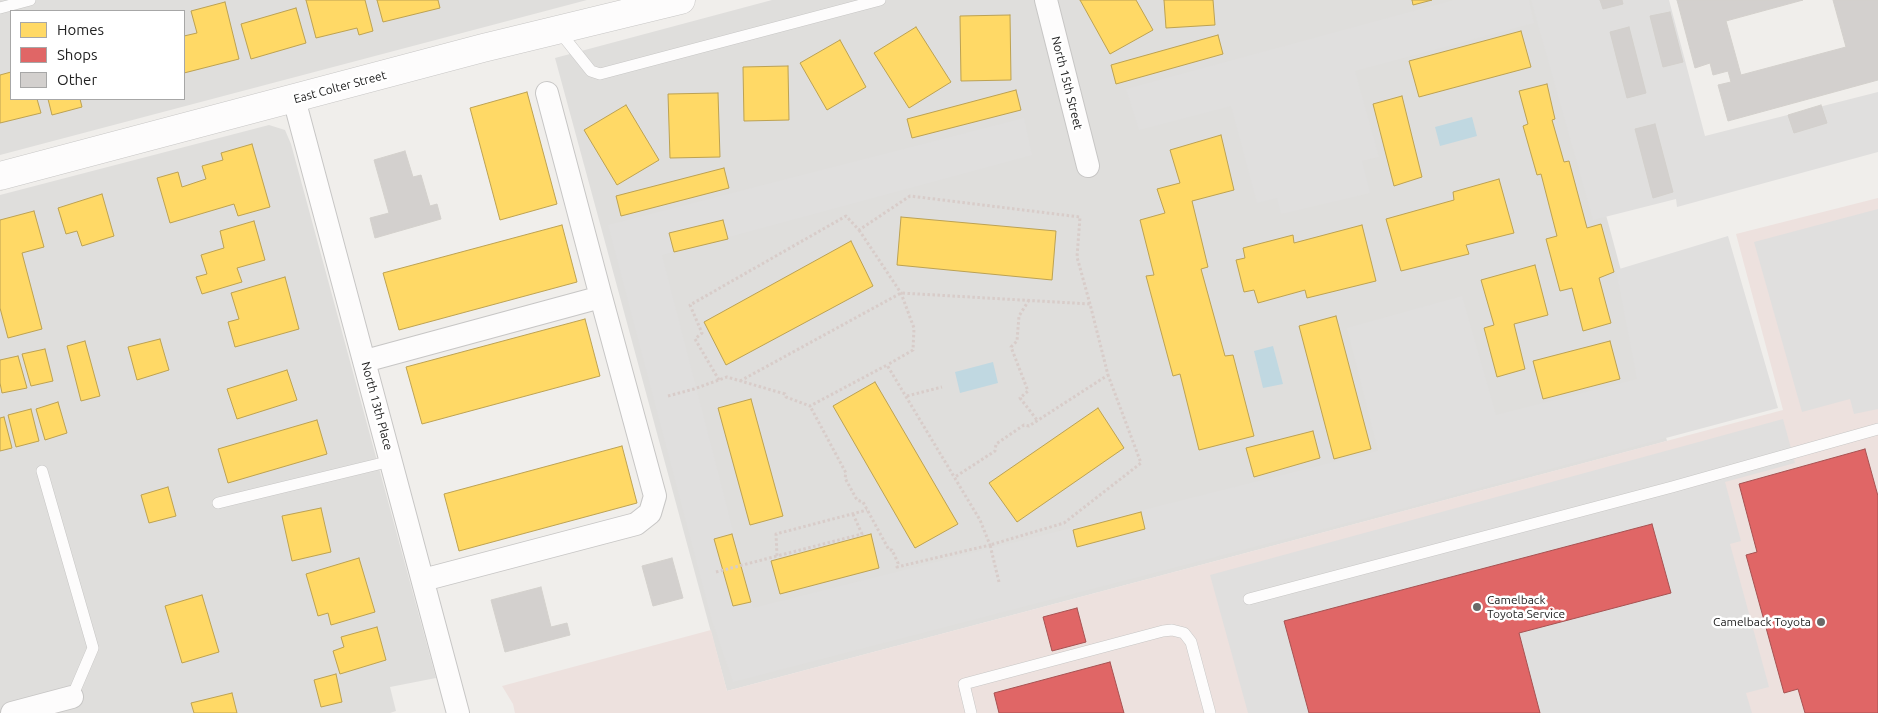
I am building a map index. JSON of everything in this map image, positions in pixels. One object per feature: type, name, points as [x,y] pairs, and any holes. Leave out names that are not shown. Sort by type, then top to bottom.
[{"type":"street","name":"East Colter Street","points":[[0,176],[484,48],[681,0]]},
{"type":"street","name":"North 15th Street","points":[[1046,0],[1088,166]]},
{"type":"street","points":[[423,580],[636,524],[650,512],[655,496],[546,93]]},
{"type":"street","name":"North 13th Place","points":[[294,99],[458,713]]},
{"type":"street","points":[[365,361],[601,297]]},
{"type":"street","points":[[12,713],[72,696]]},
{"type":"lane","points":[[0,8],[30,0]]},
{"type":"lane","points":[[558,30],[591,71],[600,74],[880,0]]},
{"type":"lane","points":[[1249,599],[1878,430]]},
{"type":"lane","points":[[218,503],[391,460]]},
{"type":"lane","points":[[42,471],[92,648],[72,696]]},
{"type":"lane","points":[[971,713],[964,684],[1172,630],[1184,633],[1191,642],[1210,713]]},
{"type":"path","points":[[668,396],[727,378],[785,394],[786,397],[810,406],[846,473],[845,478],[857,500],[863,502],[889,550],[892,550],[898,563],[897,567],[990,545],[1064,523],[1141,463],[1108,375],[1077,257],[1080,217],[910,196],[859,230]]},
{"type":"path","points":[[719,380],[695,339],[702,333],[690,305],[846,216],[859,230],[901,294],[914,328],[913,350],[810,406]]},
{"type":"path","points":[[740,381],[901,294],[1090,304]]},
{"type":"path","points":[[1029,300],[1019,316],[1017,341],[1011,347],[1028,391],[1020,398],[1037,420]]},
{"type":"path","points":[[888,365],[980,520],[990,545],[999,582]]},
{"type":"path","points":[[955,477],[995,451],[996,444],[1024,425],[1029,426],[1108,375]]},
{"type":"path","points":[[906,396],[942,387]]},
{"type":"path","points":[[777,556],[776,534],[867,510]]},
{"type":"path","points":[[716,572],[862,534],[853,514]]},
{"type":"shaded area","points":[[0,0],[587,0],[0,155]]},
{"type":"shaded area","points":[[772,0],[1548,0],[1667,441],[727,691],[555,58]]},
{"type":"shaded area","points":[[1454,0],[1529,0],[1534,23],[1355,71],[1379,157],[1362,161],[1370,193],[1281,214],[1277,198],[1257,203],[1231,106],[1139,130],[1126,89]]},
{"type":"shaded area","points":[[1531,0],[1669,0],[1705,136],[1878,92],[1878,152],[1677,207],[1676,199],[1593,220]]},
{"type":"shaded area","points":[[1024,118],[1032,155],[662,255],[753,608],[1378,451],[1347,328],[1462,296],[1496,415],[1637,379],[1616,270],[1728,236],[1778,408],[1393,511],[733,682],[712,621],[608,225]]},
{"type":"shaded area","points":[[269,125],[285,130],[291,144],[436,678],[390,687],[396,711],[390,713],[0,713],[0,195]]},
{"type":"shaded area","points":[[1878,198],[1878,713],[515,713],[513,704],[502,686],[711,630],[727,691],[1783,410],[1736,234]]},
{"type":"shaded area","points":[[1878,209],[1878,409],[1854,414],[1850,399],[1802,412],[1754,242]]},
{"type":"shaded area","points":[[1783,419],[1795,463],[1725,482],[1741,541],[1730,544],[1769,687],[1746,693],[1752,713],[1248,713],[1210,575]]},
{"type":"water","points":[[1472,117],[1477,136],[1440,146],[1435,127]]},
{"type":"water","points":[[1273,346],[1283,384],[1263,388],[1254,351]]},
{"type":"water","points":[[993,362],[998,383],[960,393],[955,372]]},
{"type":"building: Homes","points":[[306,0],[365,0],[373,31],[359,35],[357,28],[316,38]]},
{"type":"building: Homes","points":[[377,0],[438,0],[440,8],[383,22]]},
{"type":"building: Homes","points":[[1080,0],[1136,0],[1153,30],[1110,54]]},
{"type":"building: Homes","points":[[1164,0],[1213,0],[1215,25],[1166,28]]},
{"type":"building: Homes","points":[[1412,0],[1432,0],[1413,5]]},
{"type":"building: Homes","points":[[225,2],[239,59],[185,73],[185,36],[197,33],[191,11]]},
{"type":"building: Homes","points":[[296,8],[306,43],[251,59],[241,24]]},
{"type":"building: Homes","points":[[1010,15],[1011,80],[961,81],[960,16]]},
{"type":"building: Homes","points":[[916,27],[951,82],[909,108],[874,53]]},
{"type":"building: Homes","points":[[1521,31],[1531,67],[1419,97],[1409,61]]},
{"type":"building: Homes","points":[[1218,35],[1223,54],[1116,84],[1111,65]]},
{"type":"building: Homes","points":[[840,40],[866,87],[827,110],[800,63]]},
{"type":"building: Homes","points":[[788,66],[789,120],[744,121],[743,67]]},
{"type":"building: Homes","points":[[10,72],[10,100],[37,100],[41,113],[0,123],[0,75]]},
{"type":"building: Homes","points":[[1547,84],[1555,119],[1552,120],[1564,162],[1569,161],[1587,228],[1601,224],[1614,272],[1599,278],[1611,323],[1583,331],[1572,288],[1560,291],[1546,239],[1557,236],[1541,174],[1537,175],[1523,126],[1528,124],[1519,91]]},
{"type":"building: Homes","points":[[1016,90],[1021,110],[912,138],[907,119]]},
{"type":"building: Homes","points":[[527,92],[557,204],[500,220],[470,108]]},
{"type":"building: Homes","points":[[718,93],[720,157],[670,158],[668,94]]},
{"type":"building: Homes","points":[[1402,96],[1422,177],[1394,186],[1373,104]]},
{"type":"building: Homes","points":[[48,100],[80,100],[82,107],[52,115]]},
{"type":"building: Homes","points":[[626,105],[659,160],[617,185],[584,130]]},
{"type":"building: Homes","points":[[1221,135],[1234,190],[1192,201],[1208,267],[1201,269],[1225,356],[1233,355],[1254,436],[1199,450],[1180,374],[1173,376],[1146,276],[1154,275],[1140,220],[1165,213],[1157,189],[1180,183],[1170,150]]},
{"type":"building: Homes","points":[[252,144],[270,207],[238,216],[234,204],[170,223],[157,178],[178,172],[182,187],[206,179],[202,166],[223,160],[221,153]]},
{"type":"building: Homes","points":[[724,168],[729,188],[621,216],[616,196]]},
{"type":"building: Homes","points":[[1499,179],[1514,233],[1466,245],[1469,254],[1401,271],[1386,219],[1454,200],[1453,192]]},
{"type":"building: Homes","points":[[102,194],[114,236],[82,246],[77,231],[66,234],[58,208]]},
{"type":"building: Homes","points":[[34,211],[44,247],[22,253],[42,329],[8,338],[0,308],[0,220]]},
{"type":"building: Homes","points":[[901,217],[1056,231],[1052,280],[897,265]]},
{"type":"building: Homes","points":[[723,220],[728,239],[674,252],[669,233]]},
{"type":"building: Homes","points":[[254,221],[265,260],[237,268],[242,282],[202,294],[196,277],[207,274],[201,255],[224,248],[220,231]]},
{"type":"building: Homes","points":[[562,225],[577,282],[399,330],[383,273]]},
{"type":"building: Homes","points":[[1362,225],[1376,281],[1307,298],[1305,290],[1258,303],[1254,290],[1244,292],[1236,260],[1245,258],[1243,248],[1293,235],[1294,243]]},
{"type":"building: Homes","points":[[851,241],[873,286],[726,365],[704,322]]},
{"type":"building: Homes","points":[[1535,265],[1548,315],[1514,324],[1525,369],[1497,377],[1484,328],[1494,325],[1481,280]]},
{"type":"building: Homes","points":[[285,277],[299,329],[235,347],[228,322],[239,319],[231,293]]},
{"type":"building: Homes","points":[[1336,316],[1371,449],[1334,459],[1299,326]]},
{"type":"building: Homes","points":[[585,319],[600,376],[422,424],[406,367]]},
{"type":"building: Homes","points":[[160,339],[169,370],[137,380],[128,347]]},
{"type":"building: Homes","points":[[85,341],[100,396],[81,401],[67,346]]},
{"type":"building: Homes","points":[[1610,341],[1620,379],[1543,399],[1533,361]]},
{"type":"building: Homes","points":[[45,349],[53,381],[31,386],[22,354]]},
{"type":"building: Homes","points":[[18,356],[27,388],[2,393],[0,360]]},
{"type":"building: Homes","points":[[287,370],[297,400],[237,419],[227,389]]},
{"type":"building: Homes","points":[[875,382],[958,524],[915,548],[833,406]]},
{"type":"building: Homes","points":[[751,399],[783,516],[750,525],[718,408]]},
{"type":"building: Homes","points":[[58,402],[67,433],[45,440],[36,409]]},
{"type":"building: Homes","points":[[1098,408],[1124,448],[1017,522],[989,483]]},
{"type":"building: Homes","points":[[31,409],[39,441],[16,447],[8,415]]},
{"type":"building: Homes","points":[[4,417],[12,448],[0,451],[0,418]]},
{"type":"building: Homes","points":[[317,420],[327,454],[228,483],[218,449]]},
{"type":"building: Homes","points":[[1313,431],[1320,458],[1254,477],[1246,448]]},
{"type":"building: Homes","points":[[622,446],[637,503],[459,551],[444,494]]},
{"type":"building: Homes","points":[[168,487],[176,516],[149,523],[141,495]]},
{"type":"building: Homes","points":[[321,508],[331,552],[292,561],[282,516]]},
{"type":"building: Homes","points":[[1141,512],[1145,529],[1077,547],[1073,530]]},
{"type":"building: Homes","points":[[732,534],[751,602],[733,606],[714,539]]},
{"type":"building: Homes","points":[[871,534],[879,568],[780,594],[771,561]]},
{"type":"building: Homes","points":[[359,558],[375,612],[331,625],[328,613],[318,616],[306,574]]},
{"type":"building: Homes","points":[[202,595],[219,652],[182,663],[165,606]]},
{"type":"building: Homes","points":[[377,627],[386,660],[340,674],[333,651],[344,647],[341,637]]},
{"type":"building: Homes","points":[[336,674],[342,702],[321,707],[314,680]]},
{"type":"building: Homes","points":[[232,693],[237,713],[194,713],[191,703]]},
{"type":"building: Shops","name":"Camelback Toyota","points":[[1865,449],[1878,496],[1878,713],[1805,713],[1798,689],[1784,693],[1746,555],[1757,552],[1739,484]]},
{"type":"building: Shops","name":"Camelback Toyota Service","points":[[1652,524],[1671,593],[1519,633],[1540,713],[1309,713],[1284,621]]},
{"type":"building: Shops","points":[[1077,608],[1086,642],[1052,651],[1043,617]]},
{"type":"building: Shops","points":[[1110,662],[1124,713],[999,713],[994,693]]},
{"type":"building: Other","points":[[1600,0],[1622,0],[1623,4],[1603,9]]},
{"type":"building: Other","points":[[1677,0],[1803,0],[1726,21],[1741,75],[1846,47],[1833,0],[1878,0],[1878,80],[1728,121],[1718,85],[1731,82],[1728,71],[1713,75],[1710,63],[1695,68]]},
{"type":"building: Other","points":[[1670,12],[1683,62],[1663,67],[1650,16]]},
{"type":"building: Other","points":[[1629,27],[1646,93],[1627,98],[1610,32]]},
{"type":"building: Other","points":[[1821,105],[1827,123],[1794,133],[1788,115]]},
{"type":"building: Other","points":[[1655,124],[1673,192],[1653,198],[1635,129]]},
{"type":"building: Other","points":[[405,151],[413,177],[421,175],[430,206],[437,204],[441,219],[375,238],[370,218],[389,213],[374,160]]},
{"type":"building: Other","points":[[672,558],[683,598],[653,606],[642,566]]},
{"type":"building: Other","points":[[541,587],[551,627],[567,623],[570,635],[505,652],[491,600]]},
{"type":"place","name":"Camelback Toyota Service","points":[[1477,607]]},
{"type":"place","name":"Camelback Toyota","points":[[1821,622]]}]
